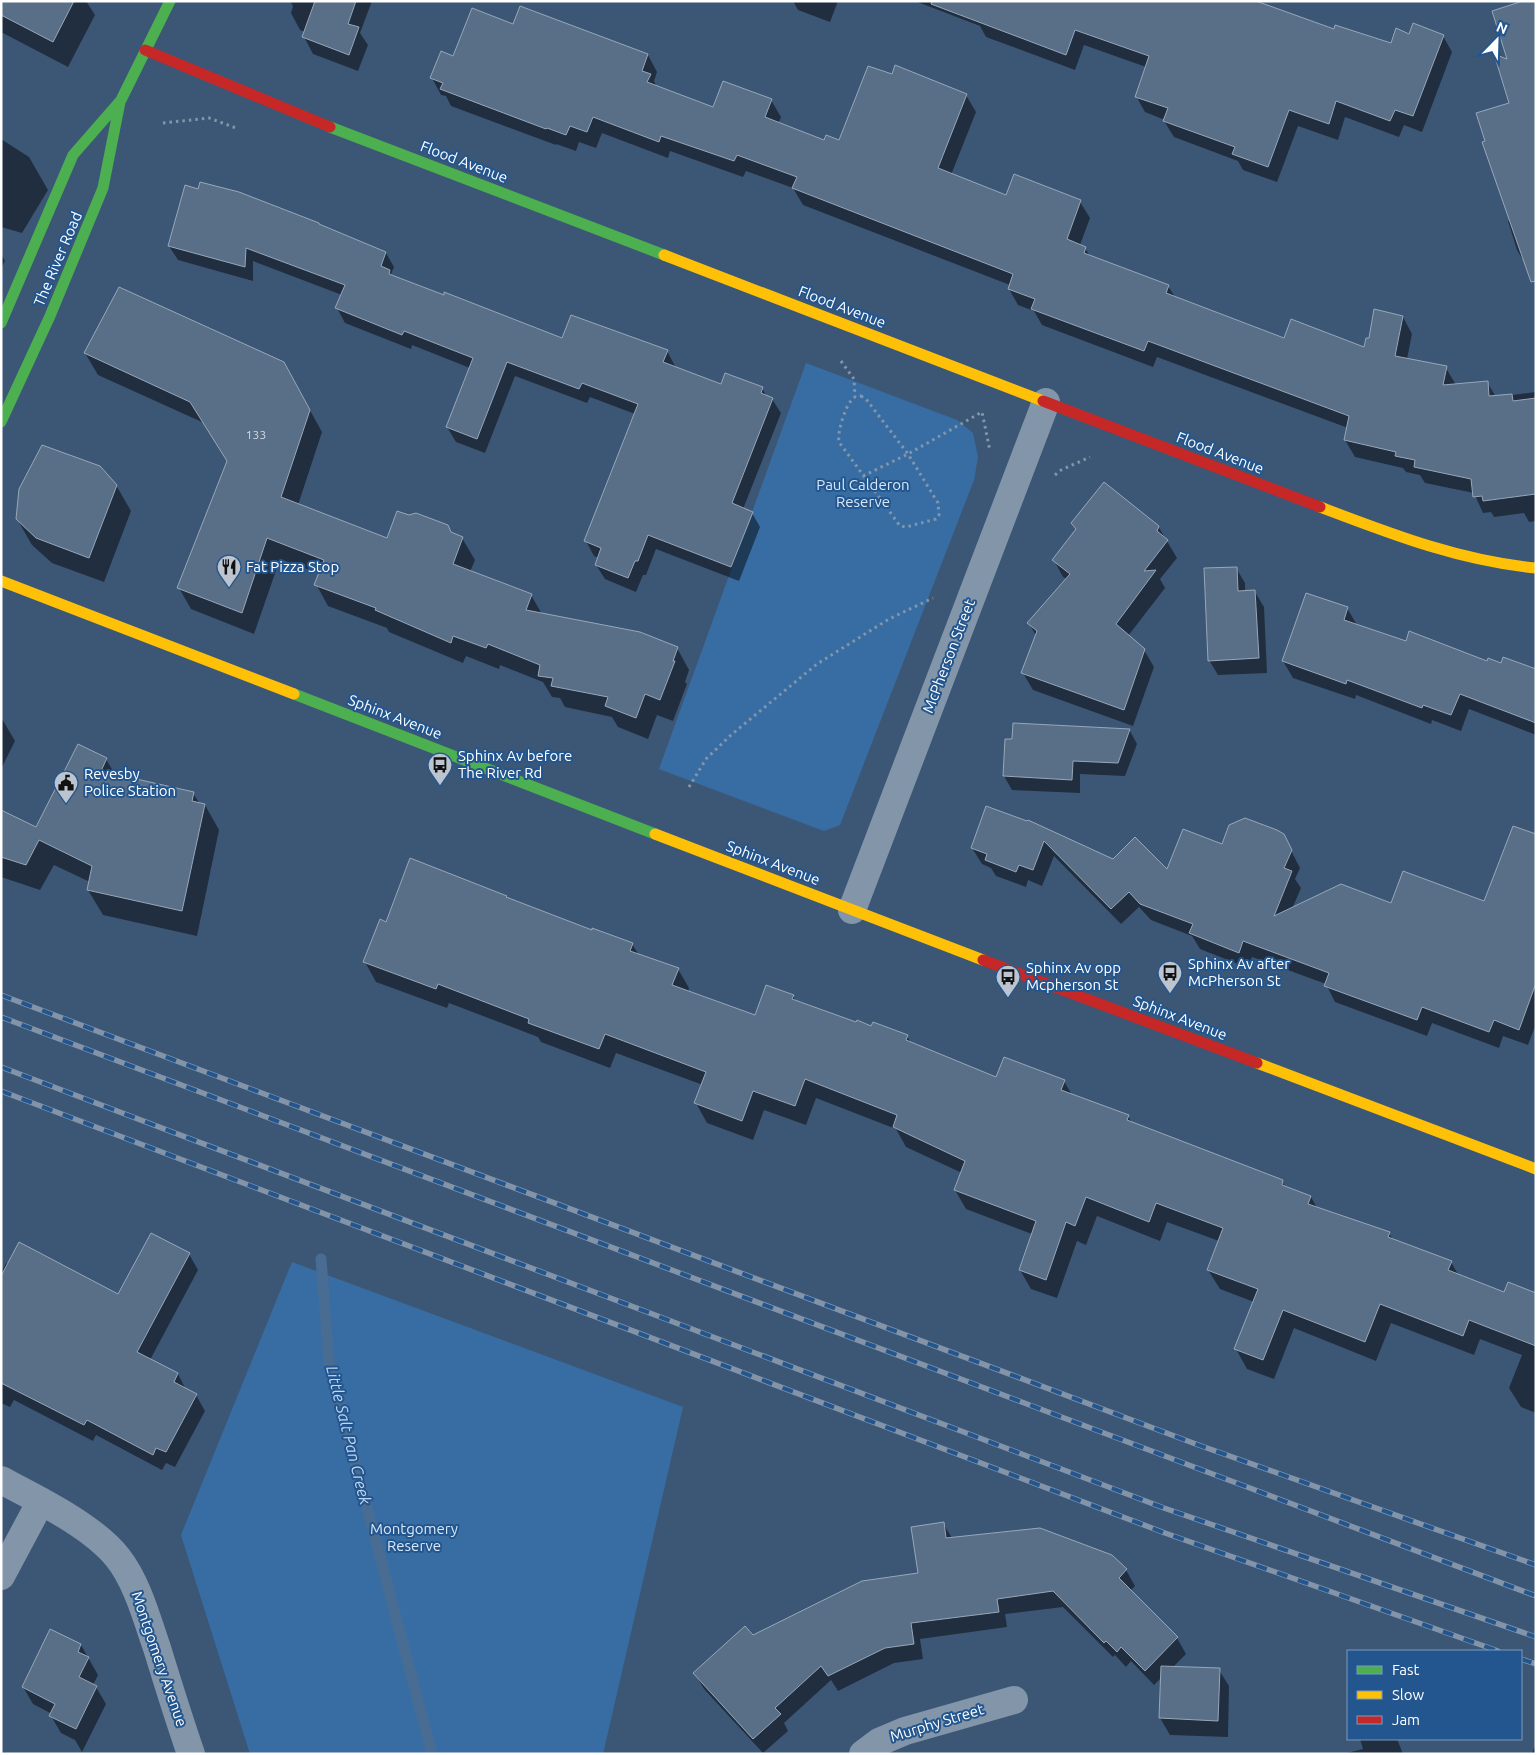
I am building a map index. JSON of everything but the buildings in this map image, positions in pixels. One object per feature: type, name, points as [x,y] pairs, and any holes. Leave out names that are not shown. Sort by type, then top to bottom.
[{"type":"street","name":"The River Road","points":[[1,323],[73,155],[121,100],[170,1]]},
{"type":"street","name":"Flood Avenue","points":[[146,50],[306,118],[1396,536],[1439,552],[1486,563],[1536,568]]},
{"type":"street","name":"The River Road","points":[[1,422],[54,307],[104,188],[121,100]]},
{"type":"street","name":"McPherson Street","points":[[852,910],[1046,402]]},
{"type":"street","name":"Sphinx Avenue","points":[[1,581],[852,910],[1536,1169]]},
{"type":"street","name":"Montgomery Avenue","points":[[1,1480],[41,1501],[96,1536],[118,1558],[134,1586],[147,1617],[190,1754]]},
{"type":"street","points":[[1,1576],[41,1501]]},
{"type":"street","name":"Murphy Street","points":[[863,1754],[879,1742],[905,1731],[1014,1700]]},
{"type":"path","points":[[839,358],[854,380],[855,397]]},
{"type":"path","points":[[861,396],[866,399],[908,454],[938,503],[939,515],[932,522],[906,527],[900,526],[839,442],[838,434],[849,403],[855,397],[861,396]]},
{"type":"path","points":[[863,476],[908,454],[982,412]]},
{"type":"path","points":[[1052,482],[1062,470],[1090,457]]},
{"type":"path","points":[[688,787],[706,759],[731,734],[817,664],[889,620],[933,598]]},
{"type":"green space","name":"Paul Calderon Reserve","points":[[806,363],[957,420],[973,433],[978,457],[974,480],[840,825],[824,831],[659,769]]},
{"type":"green space","name":"Montgomery Reserve","points":[[292,1262],[683,1407],[603,1754],[250,1754],[181,1535]]},
{"type":"waterway","name":"Little Salt Pan Creek","points":[[321,1259],[329,1363],[432,1754]]},
{"type":"railway","points":[[1,995],[1193,1443],[1536,1565]]},
{"type":"railway","points":[[1,1017],[1536,1596]]},
{"type":"railway","points":[[1,1067],[1164,1508],[1536,1637]]},
{"type":"railway","points":[[1,1091],[1165,1533],[1495,1650]]},
{"type":"railway","points":[[1522,1659],[1536,1664]]},
{"type":"traffic: fast","points":[[1,323],[73,155],[121,100],[170,1]]},
{"type":"traffic: fast","points":[[1,422],[50,316],[103,188],[120,102]]},
{"type":"traffic: fast","points":[[330,127],[664,255]]},
{"type":"traffic: fast","points":[[294,694],[655,834]]},
{"type":"traffic: slow","points":[[664,255],[1043,401]]},
{"type":"traffic: slow","points":[[1320,507],[1453,553],[1536,568]]},
{"type":"traffic: slow","points":[[1,581],[294,694]]},
{"type":"traffic: slow","points":[[655,834],[983,960]]},
{"type":"traffic: slow","points":[[1257,1063],[1536,1169]]},
{"type":"traffic: jam","points":[[145,50],[330,127]]},
{"type":"traffic: jam","points":[[1043,401],[1320,507]]},
{"type":"traffic: jam","points":[[983,960],[1257,1063]]},
{"type":"place","name":"Fat Pizza Stop","points":[[229,588]]},
{"type":"place","name":"Sphinx Av before The River Rd","points":[[440,786]]},
{"type":"place","name":"Revesby Police Station","points":[[66,804]]},
{"type":"place","name":"Sphinx Av after McPherson St","points":[[1170,994]]},
{"type":"place","name":"Sphinx Av opp Mcpherson St","points":[[1008,998]]}]
